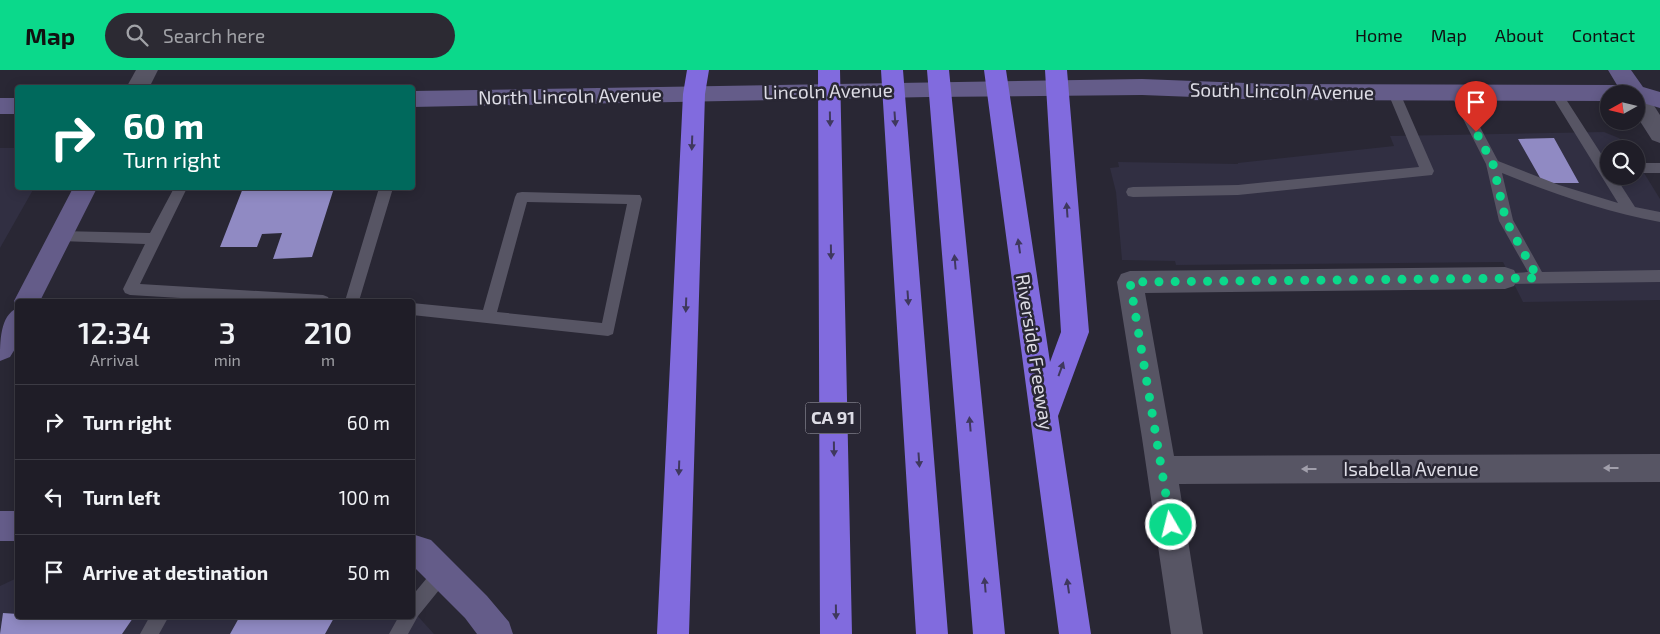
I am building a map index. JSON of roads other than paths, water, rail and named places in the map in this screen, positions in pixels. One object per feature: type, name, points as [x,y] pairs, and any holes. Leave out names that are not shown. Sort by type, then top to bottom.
[{"type":"highway","name":"CA 91","points":[[829,70],[836,634]]},
{"type":"highway","points":[[892,70],[932,634]]},
{"type":"highway","name":"Riverside Freeway","points":[[994,70],[1075,634]]},
{"type":"highway","points":[[1045,415],[1075,332],[1056,70]]},
{"type":"highway","points":[[933,79],[989,634]]},
{"type":"highway","points":[[673,634],[696,82]]},
{"type":"main road","points":[[1619,70],[1629,85]]},
{"type":"main road","points":[[1645,88],[1660,78]]},
{"type":"main road","name":"South Lincoln Avenue","points":[[933,79],[1275,92],[1600,94]]},
{"type":"main road","name":"Lincoln Avenue","points":[[727,94],[933,79]]},
{"type":"main road","name":"North Lincoln Avenue","points":[[415,99],[696,82],[727,94]]},
{"type":"main road","name":"South Lincoln Avenue","points":[[1645,96],[1660,100]]},
{"type":"main road","points":[[0,106],[15,106]]},
{"type":"main road","points":[[28,299],[84,190]]},
{"type":"main road","points":[[0,349],[15,324]]},
{"type":"main road","points":[[0,526],[15,526]]},
{"type":"main road","points":[[415,550],[420,551],[476,607],[497,634]]},
{"type":"street","points":[[139,85],[147,70]]},
{"type":"street","points":[[1645,110],[1660,134]]},
{"type":"street","points":[[1187,634],[1162,470],[1130,282],[1505,278]]},
{"type":"street","name":"Isabella Avenue","points":[[1162,470],[1660,468]]},
{"type":"lane","points":[[1133,192],[1238,190],[1427,171],[1394,93]]},
{"type":"lane","points":[[1456,93],[1493,164],[1506,221],[1538,278]]},
{"type":"lane","points":[[1556,93],[1600,159]]},
{"type":"lane","points":[[1493,164],[1558,190],[1631,212],[1660,217]]},
{"type":"lane","points":[[1645,168],[1660,168]]},
{"type":"lane","points":[[1616,185],[1631,212]]},
{"type":"lane","points":[[179,190],[130,289],[291,299]]},
{"type":"lane","points":[[353,299],[385,190]]},
{"type":"lane","points":[[415,309],[608,330],[635,199],[522,197],[488,316]]},
{"type":"lane","points":[[60,236],[154,238]]},
{"type":"lane","points":[[1505,278],[1660,276]]},
{"type":"lane","points":[[415,606],[442,573]]},
{"type":"lane","points":[[149,634],[158,619]]},
{"type":"lane","points":[[398,634],[407,619]]}]
